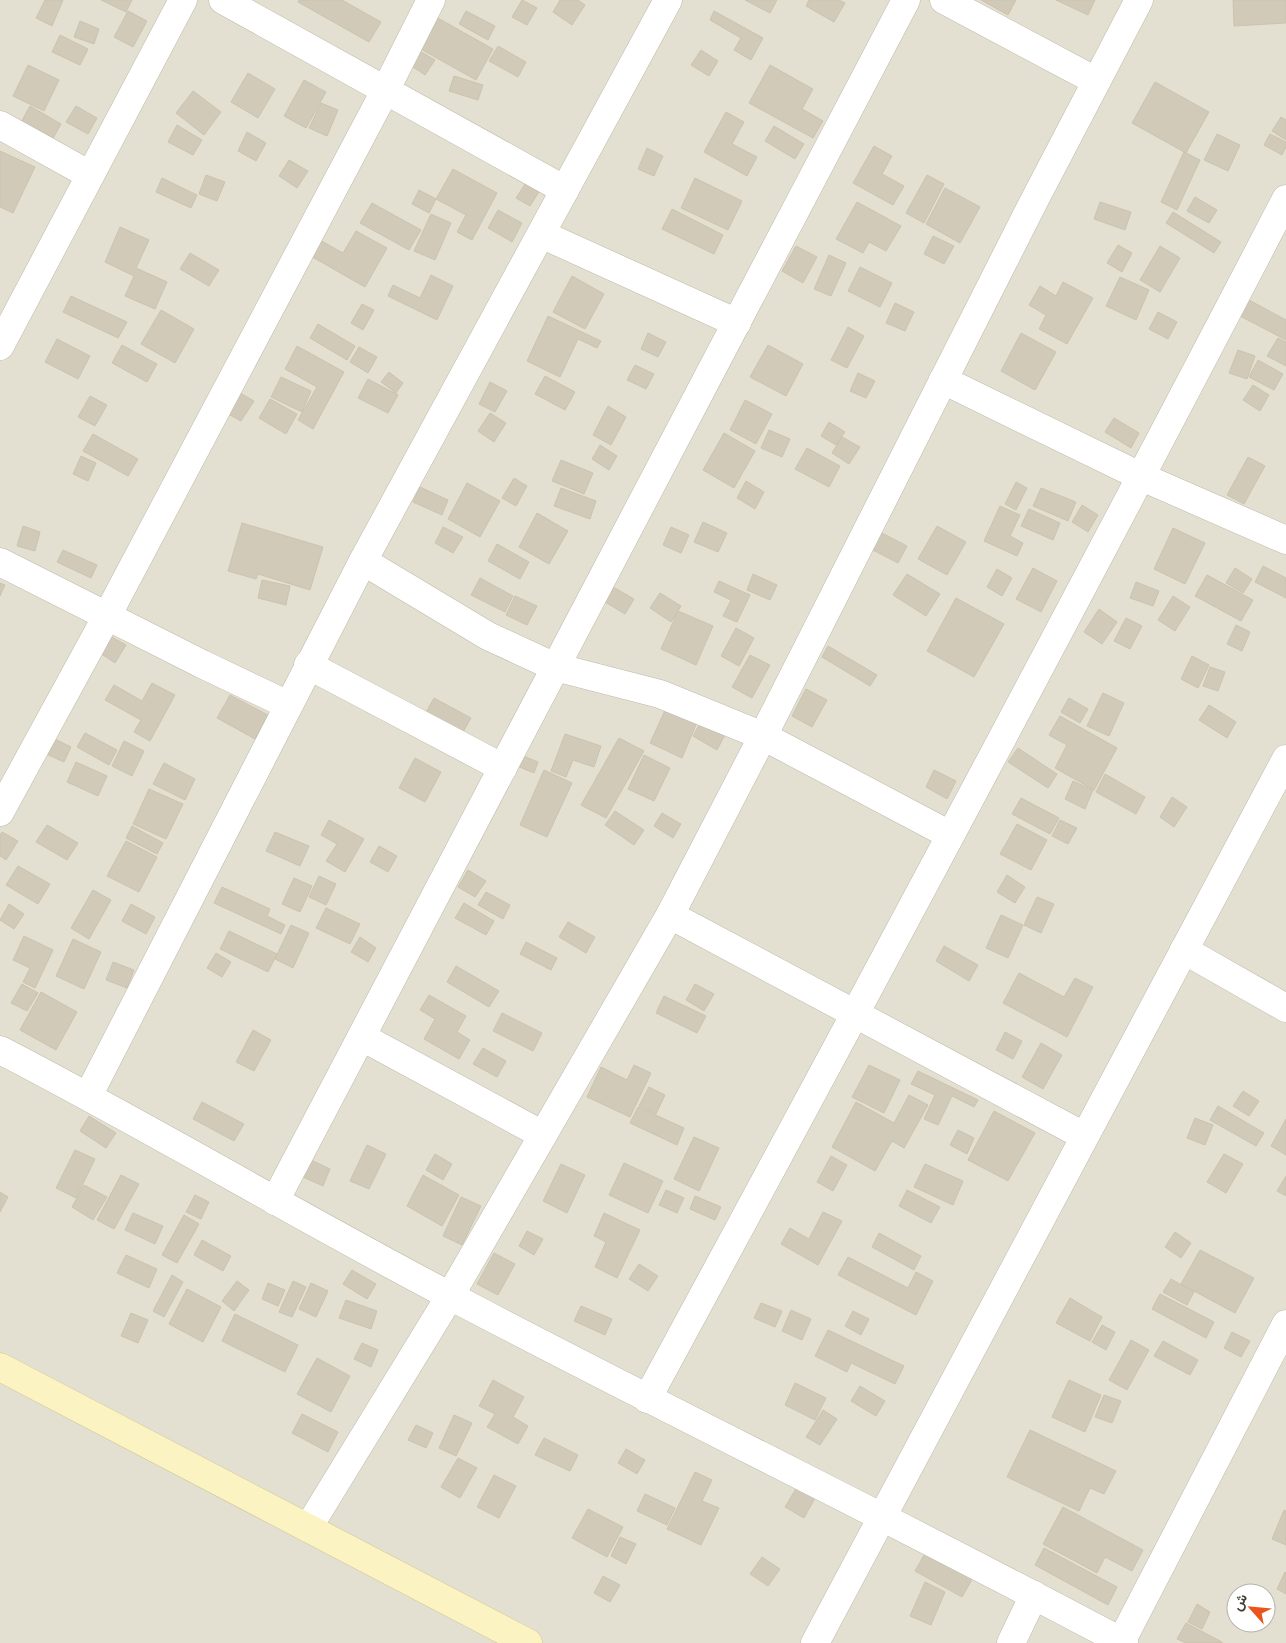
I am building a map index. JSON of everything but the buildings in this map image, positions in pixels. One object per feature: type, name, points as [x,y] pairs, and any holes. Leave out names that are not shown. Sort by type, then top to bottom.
[{"type":"street","points":[[0,346],[183,0]]},
{"type":"street","points":[[223,0],[565,190]]},
{"type":"street","points":[[0,812],[107,616],[385,91],[431,0]]},
{"type":"street","points":[[88,1096],[363,561],[668,0]]},
{"type":"street","points":[[275,1201],[906,0]]},
{"type":"street","points":[[944,0],[1096,82]]},
{"type":"street","points":[[308,1528],[450,1296],[670,915],[1138,0]]},
{"type":"street","points":[[0,125],[90,175]]},
{"type":"street","points":[[647,1399],[856,1014],[1142,477],[1286,199]]},
{"type":"street","points":[[541,234],[736,322]]},
{"type":"street","points":[[943,380],[1142,477],[1286,540]]},
{"type":"street","points":[[363,561],[488,636],[555,667],[660,694],[763,736],[950,835]]},
{"type":"street","points":[[0,562],[288,706]]},
{"type":"street","points":[[308,665],[503,768]]},
{"type":"street","points":[[815,1643],[1286,759]]},
{"type":"street","points":[[670,915],[1084,1136]]},
{"type":"street","points":[[1184,950],[1286,1008]]},
{"type":"street","points":[[362,1037],[543,1135]]},
{"type":"street","points":[[0,1050],[88,1096],[450,1296],[647,1399],[1034,1595],[1122,1642],[1286,1324]]},
{"type":"street","points":[[0,1367],[528,1643]]},
{"type":"street","points":[[1011,1643],[1034,1595]]},
{"type":"shaded area","points":[[0,0],[1286,0],[1286,1643],[0,1643]]}]
